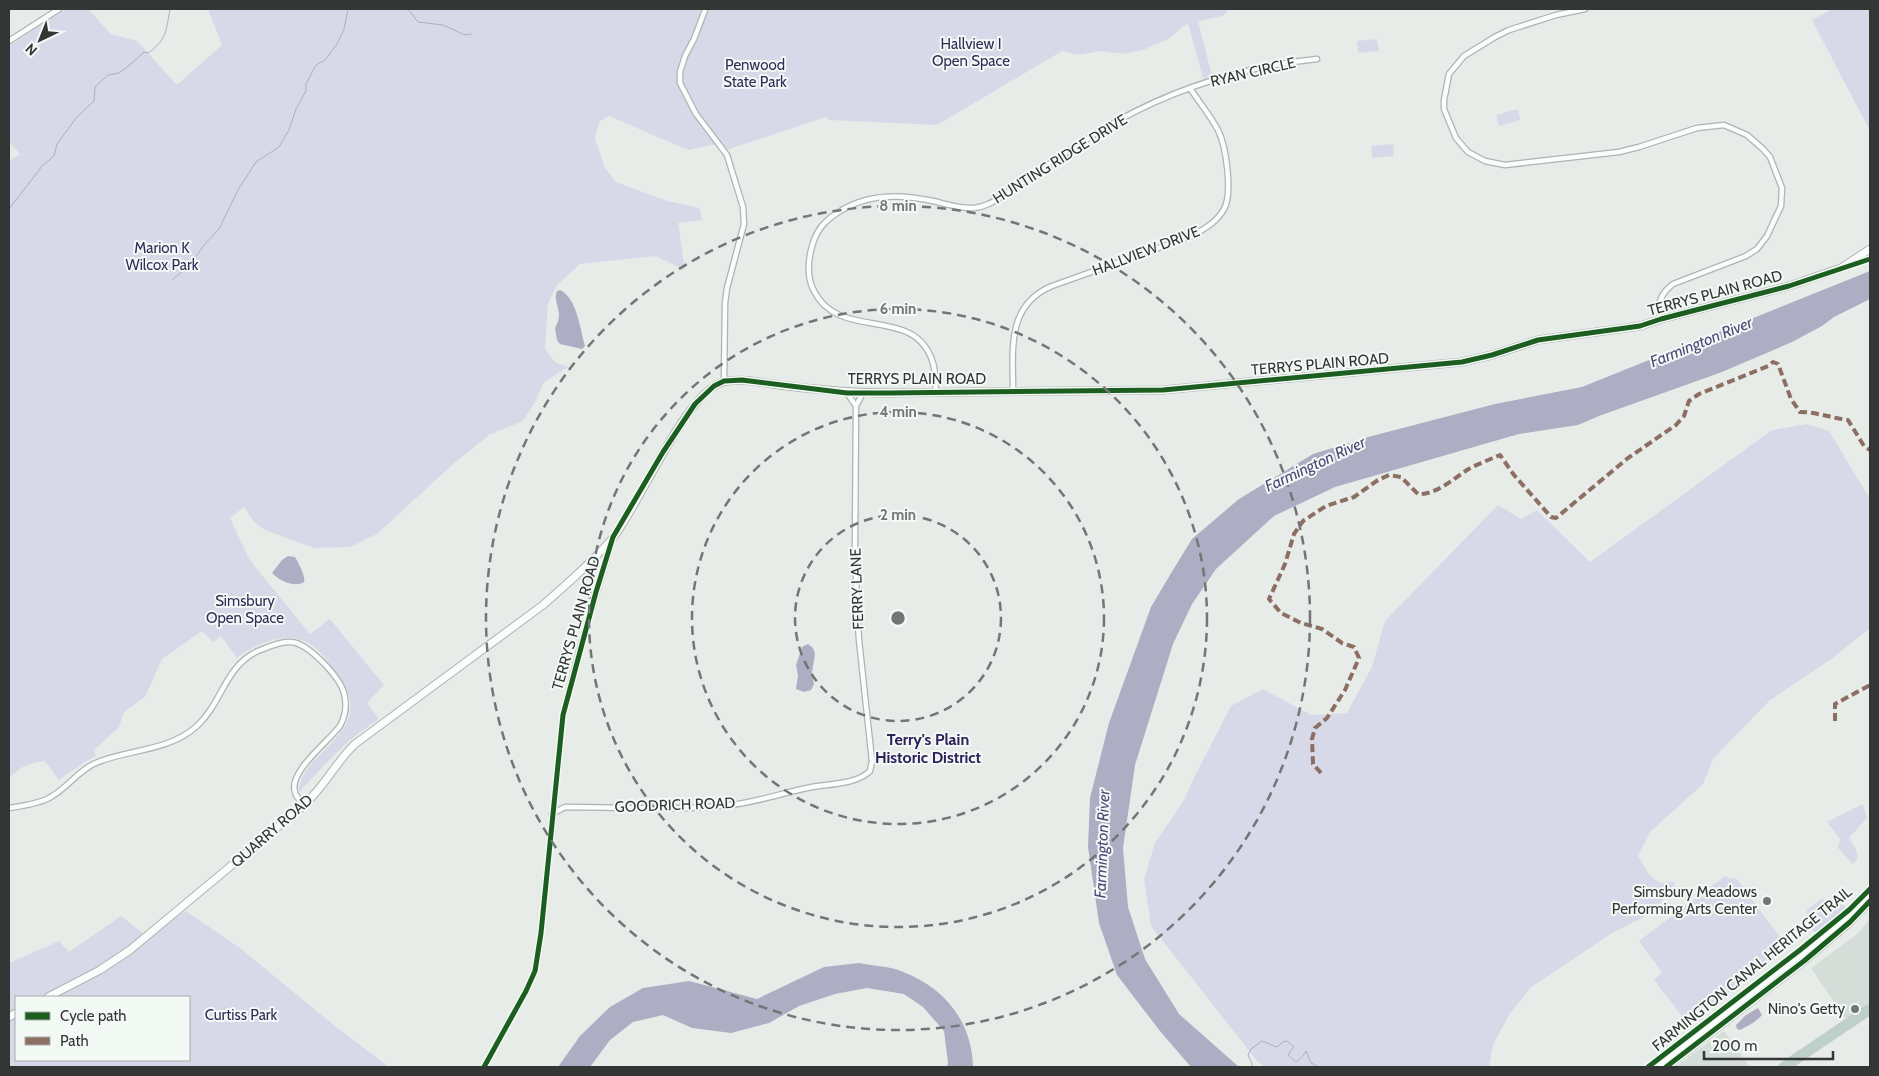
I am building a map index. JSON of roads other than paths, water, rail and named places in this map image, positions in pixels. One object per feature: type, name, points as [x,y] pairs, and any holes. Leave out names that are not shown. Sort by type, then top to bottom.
[{"type":"highway","points":[[1784,1067],[1870,1010]]},
{"type":"street","points":[[9,41],[51,11],[59,9]]},
{"type":"street","points":[[1585,9],[1556,15],[1509,30],[1495,36],[1464,56],[1449,74],[1444,109],[1451,128],[1461,146],[1474,156],[1493,164],[1517,165],[1618,152],[1639,148],[1697,128],[1724,126],[1747,135],[1764,149],[1774,164],[1782,188],[1781,206],[1767,236],[1757,249],[1746,256],[1667,288],[1659,301],[1658,307],[1661,319]]},
{"type":"street","points":[[705,10],[685,56],[680,72],[680,84],[696,114],[727,154],[739,190],[744,215],[744,224],[727,288],[725,303],[724,381]]},
{"type":"street","name":"RYAN CIRCLE","points":[[1190,88],[1252,69],[1317,59]]},
{"type":"street","name":"HALLVIEW DRIVE","points":[[1014,391],[1014,329],[1023,309],[1032,296],[1052,286],[1192,236],[1210,225],[1224,209],[1228,201],[1228,178],[1219,132],[1190,88]]},
{"type":"street","name":"HUNTING RIDGE DRIVE","points":[[936,393],[933,363],[920,341],[896,327],[860,322],[841,316],[828,308],[818,298],[810,282],[809,268],[814,241],[822,225],[835,214],[853,204],[880,196],[919,198],[969,208],[984,206],[1116,122],[1153,103],[1190,88]]},
{"type":"street","name":"TERRYS PLAIN ROAD","points":[[484,1067],[526,991],[535,970],[541,932],[563,715],[578,655],[613,537],[688,413],[706,392],[714,386],[724,381],[742,380],[847,393],[1163,390],[1462,362],[1492,355],[1538,340],[1640,326],[1789,286],[1841,268],[1870,249]]},
{"type":"street","points":[[1841,268],[1870,259]]},
{"type":"street","points":[[847,393],[856,406]]},
{"type":"street","name":"FERRY LANE","points":[[863,393],[856,406],[855,546],[859,640],[872,761],[870,771]]},
{"type":"street","name":"QUARRY ROAD","points":[[50,996],[100,970],[130,950],[304,805],[316,793],[339,761],[355,744],[543,604],[584,569],[613,537]]},
{"type":"street","points":[[598,554],[606,560]]},
{"type":"street","points":[[9,808],[49,798],[96,762],[165,744],[187,734],[203,720],[240,662],[259,651],[283,642],[291,642],[311,650],[342,688],[346,703],[344,719],[340,726],[299,771],[294,787],[295,793],[304,805]]},
{"type":"street","name":"GOODRICH ROAD","points":[[552,814],[565,807],[693,807],[730,805],[848,781],[860,778],[870,771]]},
{"type":"street","name":"GOODRICH ROAD","points":[[554,801],[565,807]]},
{"type":"street","points":[[1802,958],[1870,894]]},
{"type":"street","points":[[1666,1067],[1718,1023],[1850,922],[1870,902]]},
{"type":"street","points":[[1655,1067],[1718,1023]]},
{"type":"water","name":"Farmington River","points":[[1870,271],[1870,299],[1834,317],[1822,326],[1792,342],[1722,372],[1578,425],[1519,434],[1335,487],[1274,516],[1216,569],[1192,604],[1173,644],[1135,765],[1123,848],[1128,907],[1145,959],[1179,1014],[1239,1067],[1191,1067],[1160,1031],[1117,975],[1099,923],[1088,847],[1090,798],[1109,723],[1151,607],[1192,539],[1239,499],[1313,454],[1368,437],[1495,404],[1582,387]]},
{"type":"water","points":[[560,290],[566,294],[577,315],[585,346],[582,349],[560,344],[557,340],[555,328],[559,312],[556,295],[557,291]]},
{"type":"water","points":[[288,556],[295,557],[303,573],[304,582],[300,584],[287,583],[272,573],[282,560]]},
{"type":"water","points":[[808,644],[813,648],[815,654],[812,672],[814,684],[811,690],[804,692],[796,689],[798,675],[796,665],[802,647]]},
{"type":"water","points":[[859,963],[901,971],[930,986],[942,996],[961,1021],[971,1050],[973,1067],[947,1067],[944,1031],[923,1007],[904,994],[867,988],[835,994],[799,1006],[769,1023],[731,1033],[692,1028],[663,1015],[633,1022],[610,1040],[590,1067],[558,1067],[580,1036],[610,1007],[643,988],[689,981],[757,999],[824,967]]},
{"type":"water","points":[[1758,1008],[1762,1015],[1760,1017],[1752,1024],[1740,1030],[1737,1029],[1736,1025],[1746,1015]]},
{"type":"waterway","points":[[9,209],[43,165],[54,156],[57,144],[76,118],[94,101],[95,87],[108,75],[119,73],[144,52],[148,53],[159,44],[165,34],[170,9]]},
{"type":"waterway","points":[[172,280],[188,267],[219,229],[238,190],[256,162],[279,147],[289,130],[296,109],[306,91],[306,84],[316,65],[325,60],[337,44],[344,29],[348,9]]},
{"type":"waterway","points":[[408,9],[418,22],[443,25],[465,35],[471,34]]},
{"type":"waterway","points":[[1252,1067],[1248,1055],[1251,1049],[1262,1041],[1277,1047],[1287,1041],[1294,1047],[1288,1055],[1296,1062],[1306,1051],[1311,1063],[1319,1067]]},
{"type":"place","name":"Simsbury Meadows Performing Arts Center","points":[[1767,901]]},
{"type":"place","name":"Nino's Getty","points":[[1855,1009]]},
{"type":"district","name":"Terry's Plain Historic District","points":[[928,748]]},
{"type":"park label","name":"Hallview I Open Space","points":[[971,52]]},
{"type":"park label","name":"Penwood State Park","points":[[755,74]]},
{"type":"park label","name":"Marion K Wilcox Park","points":[[162,256]]},
{"type":"park label","name":"Simsbury Open Space","points":[[245,610]]},
{"type":"park label","name":"Curtiss Park","points":[[241,1015]]}]
